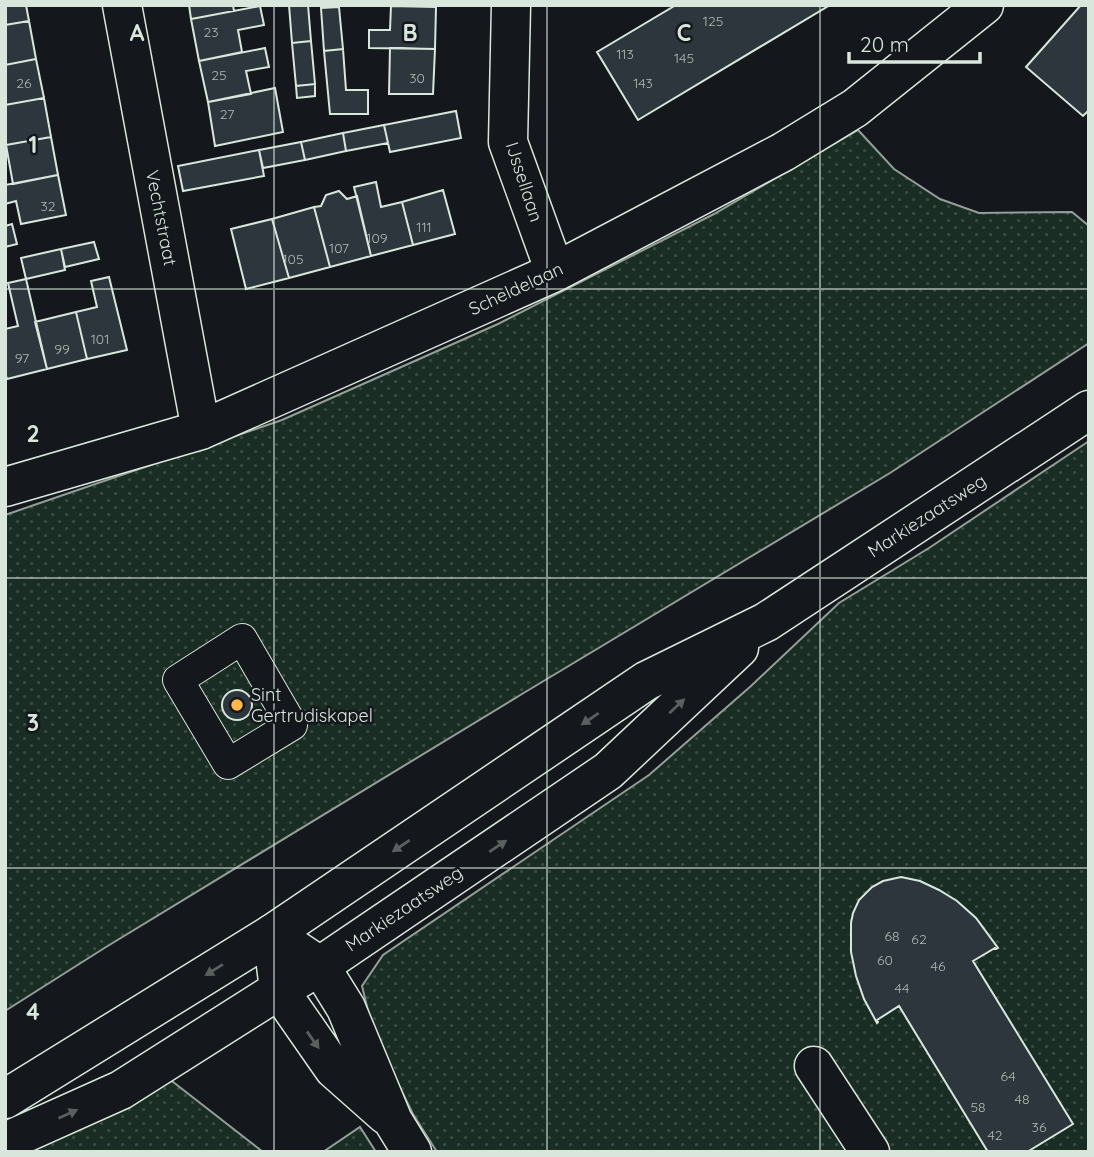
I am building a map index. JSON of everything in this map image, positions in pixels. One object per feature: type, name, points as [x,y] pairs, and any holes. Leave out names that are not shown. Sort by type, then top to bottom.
[{"type":"street","name":"Vechtstraat","points":[[122,5],[201,430]]},
{"type":"street","name":"IJssellaan","points":[[511,5],[508,142],[555,272]]},
{"type":"street","name":"Scheldelaan","points":[[5,488],[201,430],[555,272],[783,152],[855,108],[984,5]]},
{"type":"street","name":"Markiezaatsweg","points":[[5,1099],[272,934],[646,681],[766,622],[1089,410]]},
{"type":"street","name":"Markiezaatsweg","points":[[5,1142],[121,1090],[320,966],[608,771],[766,622]]},
{"type":"street","points":[[272,934],[320,966],[346,1008],[402,1136]]},
{"type":"street","points":[[272,934],[279,990],[334,1069],[402,1136]]},
{"type":"street","points":[[814,1066],[870,1152]]},
{"type":"green space","points":[[858,130],[894,169],[940,199],[979,213],[1072,212],[1089,226],[1089,343],[890,473],[522,694],[5,1011],[5,515],[282,420],[498,324],[714,214]]},
{"type":"green space","points":[[1089,441],[1089,1152],[437,1152],[413,1114],[374,1035],[362,986],[383,955],[649,775],[751,686],[839,603],[929,548]]},
{"type":"green space","points":[[168,1078],[263,1152],[18,1152]]},
{"type":"green space","points":[[360,1127],[376,1152],[323,1152]]},
{"type":"building","points":[[5,5],[26,5],[29,21],[5,25]]},
{"type":"building","points":[[189,5],[233,5],[234,11],[191,19]]},
{"type":"building","points":[[289,5],[308,5],[311,41],[292,43]]},
{"type":"building","points":[[676,5],[830,5],[638,120],[597,52]]},
{"type":"building","points":[[1081,5],[1089,5],[1089,110],[1083,116],[1026,67]]},
{"type":"building","points":[[260,6],[264,25],[238,30],[242,52],[199,61],[191,19]]},
{"type":"building","points":[[391,6],[436,7],[435,49],[369,48],[369,30],[390,30]]},
{"type":"building","points":[[339,7],[343,49],[324,51],[321,8]]},
{"type":"building","points":[[29,21],[36,59],[5,65],[5,25]]},
{"type":"building","points":[[311,41],[315,84],[296,86],[292,43]]},
{"type":"building","points":[[265,48],[269,67],[246,71],[251,94],[208,102],[199,61]]},
{"type":"building","points":[[390,48],[435,49],[433,94],[389,94]]},
{"type":"building","points":[[343,49],[346,90],[368,90],[368,114],[330,114],[324,51]]},
{"type":"building","points":[[36,59],[44,98],[5,105],[5,65]]},
{"type":"building","points":[[315,84],[315,96],[297,98],[296,86]]},
{"type":"building","points":[[275,88],[283,132],[215,146],[208,102]]},
{"type":"building","points":[[44,98],[51,137],[6,145],[5,105]]},
{"type":"building","points":[[456,111],[461,138],[390,152],[384,125]]},
{"type":"building","points":[[384,125],[388,143],[346,151],[343,133]]},
{"type":"building","points":[[343,133],[346,151],[305,160],[301,142]]},
{"type":"building","points":[[51,137],[58,175],[13,184],[6,145]]},
{"type":"building","points":[[301,142],[305,160],[263,168],[259,150]]},
{"type":"building","points":[[259,150],[264,176],[183,191],[178,166]]},
{"type":"building","points":[[58,175],[66,215],[21,224],[16,201],[5,204],[5,185]]},
{"type":"building","points":[[376,182],[381,207],[402,202],[413,245],[371,256],[354,187]]},
{"type":"building","points":[[443,190],[455,234],[413,245],[402,202]]},
{"type":"building","points":[[339,191],[347,199],[357,196],[371,256],[330,267],[314,207],[321,206],[326,195]]},
{"type":"building","points":[[314,207],[330,267],[289,278],[272,219]]},
{"type":"building","points":[[272,219],[289,278],[246,289],[231,229]]},
{"type":"building","points":[[12,224],[17,244],[5,247],[5,226]]},
{"type":"building","points":[[94,242],[99,259],[65,267],[61,249]]},
{"type":"building","points":[[61,249],[65,270],[26,279],[21,258]]},
{"type":"building","points":[[109,277],[127,350],[87,359],[76,312],[97,307],[91,281]]},
{"type":"building","points":[[26,279],[47,369],[7,379],[5,329],[18,326],[8,283]]},
{"type":"building","points":[[76,312],[87,359],[47,369],[35,322]]},
{"type":"building","name":"Sint Gertrudiskapel","points":[[237,690],[247,695],[252,705],[247,715],[237,720],[227,715],[222,705],[227,695]]},
{"type":"building","points":[[901,877],[920,881],[957,901],[976,918],[998,948],[973,961],[1073,1124],[1027,1152],[988,1152],[899,1006],[877,1020],[877,1023],[864,999],[851,952],[853,913],[859,900],[872,887]]},
{"type":"place","name":"Sint Gertrudiskapel","points":[[237,705]]}]
